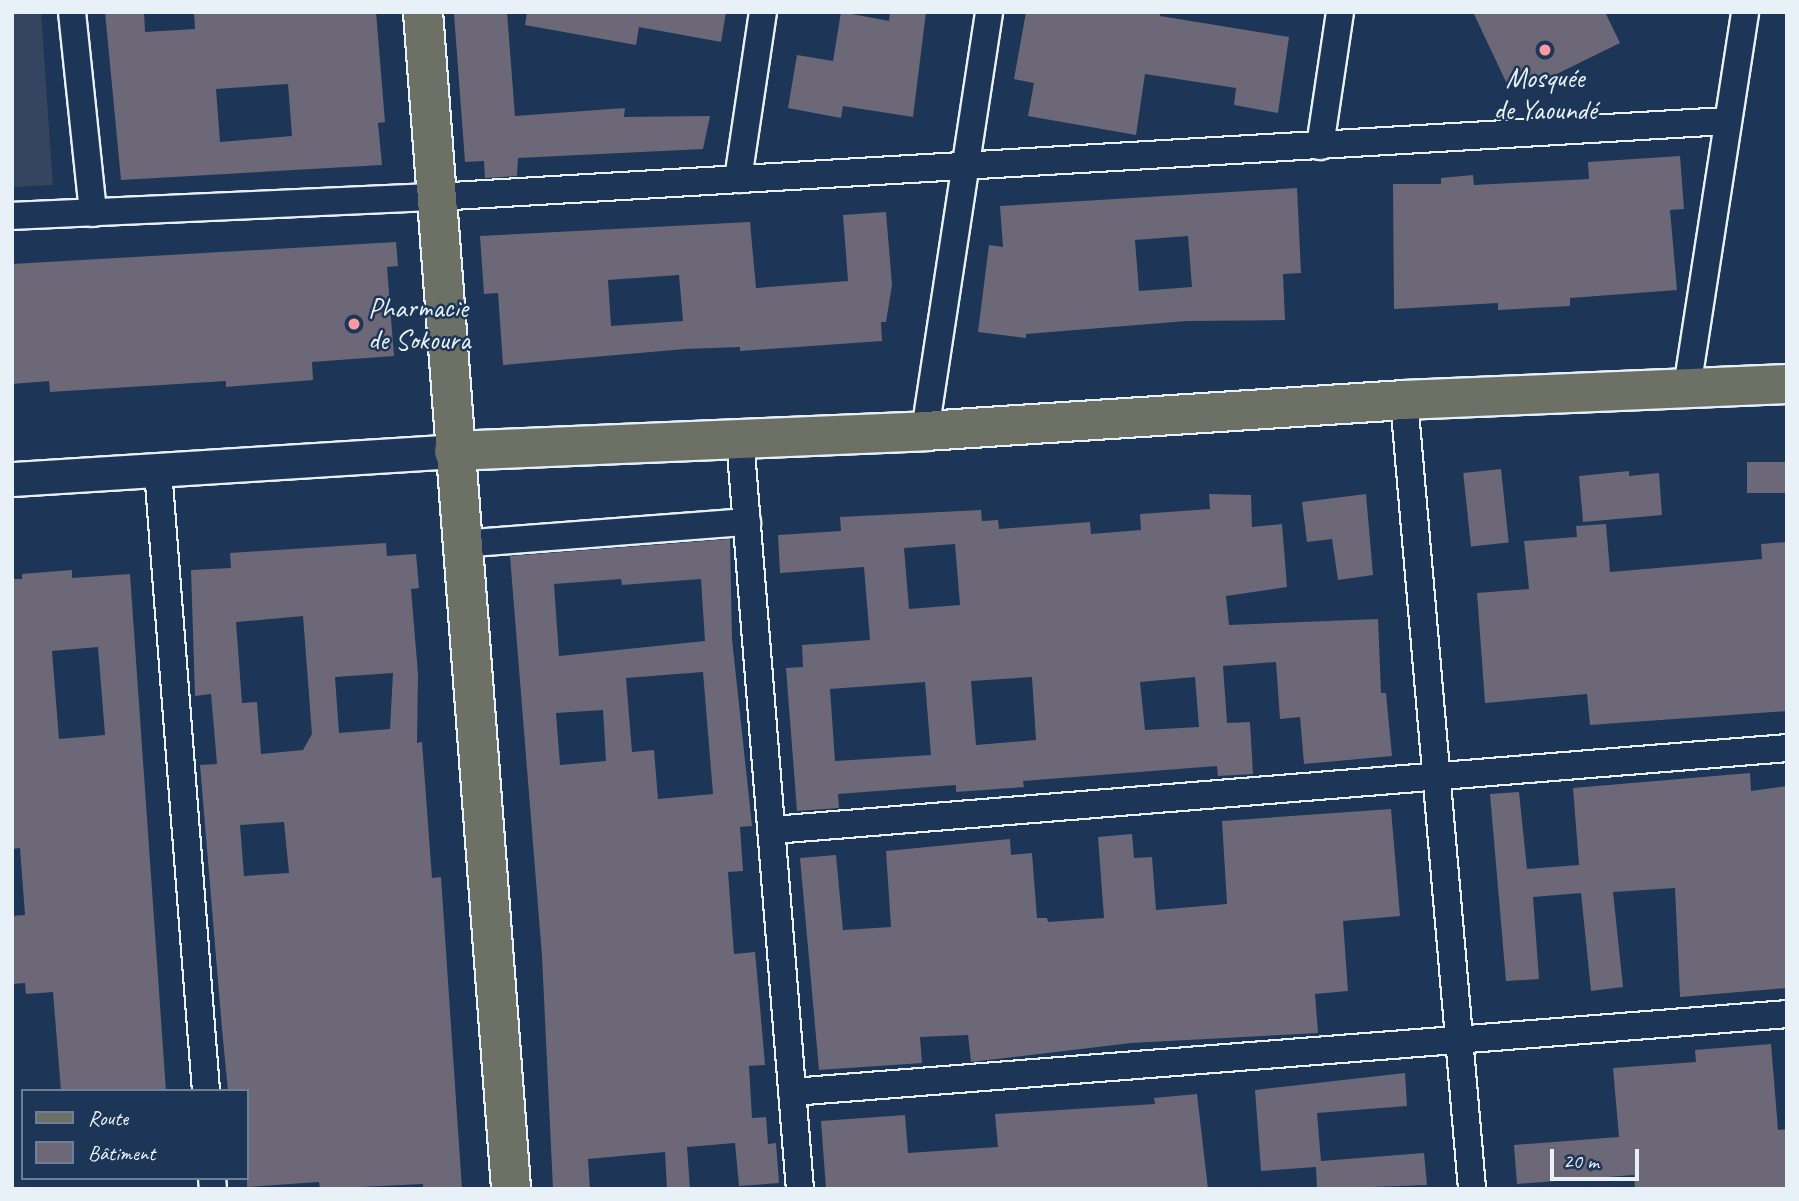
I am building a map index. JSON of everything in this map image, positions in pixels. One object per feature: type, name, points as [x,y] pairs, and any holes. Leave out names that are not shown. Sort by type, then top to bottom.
[{"type":"main road","points":[[423,12],[460,544],[511,1189]]},
{"type":"main road","points":[[454,452],[925,431],[1404,400],[1787,384]]},
{"type":"street","points":[[72,12],[93,213]]},
{"type":"street","points":[[738,179],[763,12]]},
{"type":"street","points":[[925,431],[989,12]]},
{"type":"street","points":[[1320,146],[1340,12]]},
{"type":"street","points":[[1687,388],[1745,12]]},
{"type":"street","points":[[12,216],[435,197],[1727,121]]},
{"type":"street","points":[[1404,400],[1439,778],[1472,1189]]},
{"type":"street","points":[[740,439],[800,1189]]},
{"type":"street","points":[[12,479],[454,452]]},
{"type":"street","points":[[158,470],[206,1089]]},
{"type":"street","points":[[460,544],[747,522]]},
{"type":"street","points":[[773,830],[1787,748]]},
{"type":"street","points":[[792,1092],[1787,1014]]},
{"type":"shaded area","points":[[12,12],[41,12],[53,185],[12,187]]},
{"type":"building","points":[[105,12],[144,12],[145,32],[195,29],[194,12],[376,12],[385,122],[378,123],[382,165],[121,180]],"holes":[[[288,84],[292,136],[220,142],[216,89]]]},
{"type":"building","points":[[507,12],[515,116],[625,108],[624,117],[710,116],[703,149],[518,158],[517,176],[485,178],[484,161],[465,162],[454,14]]},
{"type":"building","points":[[527,12],[726,12],[721,42],[639,27],[636,45],[525,25]]},
{"type":"building","points":[[841,12],[889,21],[890,12],[926,12],[913,117],[843,106],[841,118],[788,108],[797,55],[833,61]]},
{"type":"building","points":[[1026,12],[1160,12],[1160,16],[1289,37],[1278,113],[1234,105],[1236,88],[1145,74],[1136,135],[1028,116],[1034,83],[1014,79]]},
{"type":"building","name":"Mosquée de Yaoundé","points":[[1473,12],[1605,12],[1620,43],[1526,89],[1521,77],[1507,84]]},
{"type":"building","points":[[1680,156],[1684,209],[1670,210],[1677,290],[1570,298],[1570,306],[1498,310],[1498,303],[1394,309],[1393,184],[1441,184],[1441,178],[1473,175],[1474,185],[1589,179],[1588,162]]},
{"type":"building","points":[[1297,188],[1301,273],[1283,274],[1285,320],[1187,321],[1026,334],[1026,338],[978,332],[989,245],[1003,247],[1000,206]],"holes":[[[1188,236],[1192,287],[1139,291],[1135,240]]]},
{"type":"building","points":[[886,212],[892,285],[886,322],[881,322],[882,341],[740,351],[740,347],[685,349],[503,365],[498,293],[484,294],[480,236],[750,222],[756,288],[848,281],[843,215]],"holes":[[[679,275],[683,321],[611,326],[608,280]]]},
{"type":"building","points":[[396,242],[398,266],[387,267],[394,356],[312,362],[313,380],[226,387],[226,381],[50,392],[49,381],[12,384],[12,264]]},
{"type":"building","points":[[1747,462],[1787,462],[1787,493],[1747,493]]},
{"type":"building","points":[[1501,469],[1509,543],[1471,547],[1463,473]]},
{"type":"building","points":[[1629,471],[1629,476],[1659,473],[1662,515],[1583,522],[1579,476]]},
{"type":"building","points":[[1209,494],[1251,495],[1252,527],[1282,524],[1287,587],[1226,596],[1229,625],[1378,619],[1381,693],[1386,693],[1392,756],[1304,764],[1300,717],[1280,719],[1276,662],[1223,666],[1227,723],[1250,722],[1253,774],[1218,776],[1217,766],[1023,781],[1024,787],[956,792],[956,785],[838,794],[839,808],[797,811],[786,668],[803,667],[802,645],[870,640],[864,567],[780,573],[778,535],[841,531],[840,517],[981,510],[982,521],[998,520],[999,529],[1090,522],[1091,534],[1141,530],[1140,514],[1210,509]],"holes":[[[955,544],[960,605],[909,609],[904,548]],[[1032,677],[1036,740],[976,745],[971,681]],[[1195,677],[1199,727],[1145,730],[1140,682]],[[925,682],[931,755],[835,761],[830,689]]]},
{"type":"building","points":[[1366,494],[1373,575],[1338,580],[1332,539],[1307,542],[1302,502]]},
{"type":"building","points":[[1606,524],[1610,572],[1762,559],[1761,544],[1787,542],[1787,711],[1590,725],[1587,694],[1485,703],[1477,593],[1529,589],[1524,541],[1577,537],[1576,526]]},
{"type":"building","points":[[730,539],[732,639],[752,826],[740,827],[743,871],[728,872],[734,954],[755,952],[765,1065],[749,1066],[752,1118],[766,1117],[768,1144],[776,1143],[779,1183],[739,1186],[735,1143],[687,1147],[690,1189],[667,1189],[665,1152],[588,1159],[590,1189],[553,1189],[542,956],[510,556]],"holes":[[[621,579],[622,585],[701,579],[705,641],[559,656],[554,584]],[[703,672],[713,794],[658,799],[654,750],[632,752],[626,678]],[[603,710],[606,761],[560,765],[556,713]]]},
{"type":"building","points":[[386,543],[387,556],[416,554],[419,588],[411,589],[418,674],[417,743],[422,742],[432,878],[441,877],[462,1189],[423,1189],[423,1184],[320,1189],[319,1182],[247,1187],[248,1089],[228,1089],[222,1029],[200,765],[217,764],[211,694],[195,696],[191,570],[231,568],[230,553]],"holes":[[[303,616],[312,734],[303,750],[261,754],[257,702],[242,703],[236,622]],[[393,673],[390,729],[339,733],[335,677]],[[284,822],[289,873],[244,876],[240,825]]]},
{"type":"building","points":[[72,570],[72,578],[130,574],[166,1089],[61,1089],[53,992],[26,994],[25,983],[12,984],[12,916],[25,915],[20,848],[12,849],[12,579],[22,579],[22,574]],"holes":[[[98,647],[105,735],[59,739],[52,651]]]},
{"type":"building","points":[[1750,773],[1751,791],[1787,786],[1787,988],[1680,997],[1675,888],[1613,892],[1623,987],[1591,991],[1581,893],[1533,897],[1539,979],[1506,981],[1490,794],[1519,792],[1527,869],[1579,865],[1573,788]]},
{"type":"building","points":[[1391,809],[1400,916],[1343,921],[1348,991],[1315,994],[1318,1033],[1131,1043],[971,1062],[968,1035],[920,1037],[922,1063],[819,1070],[800,858],[836,855],[843,930],[891,927],[886,851],[1010,839],[1011,855],[1032,853],[1037,918],[1047,918],[1048,922],[1104,918],[1098,837],[1132,834],[1134,858],[1152,857],[1156,910],[1227,904],[1222,821]]},
{"type":"building","points":[[1771,1044],[1778,1130],[1787,1129],[1787,1189],[1635,1189],[1634,1175],[1517,1184],[1514,1145],[1619,1137],[1613,1068],[1696,1062],[1695,1050]]},
{"type":"building","points":[[1405,1073],[1407,1106],[1317,1113],[1321,1161],[1424,1153],[1427,1185],[1317,1189],[1316,1167],[1261,1171],[1255,1090]]},
{"type":"building","points":[[1197,1094],[1208,1189],[826,1189],[821,1121],[905,1115],[908,1153],[998,1147],[995,1114],[1155,1104],[1154,1098]]},
{"type":"place","name":"Mosquée de Yaoundé","points":[[1545,50]]},
{"type":"place","name":"Pharmacie de Sokoura","points":[[354,324]]}]
